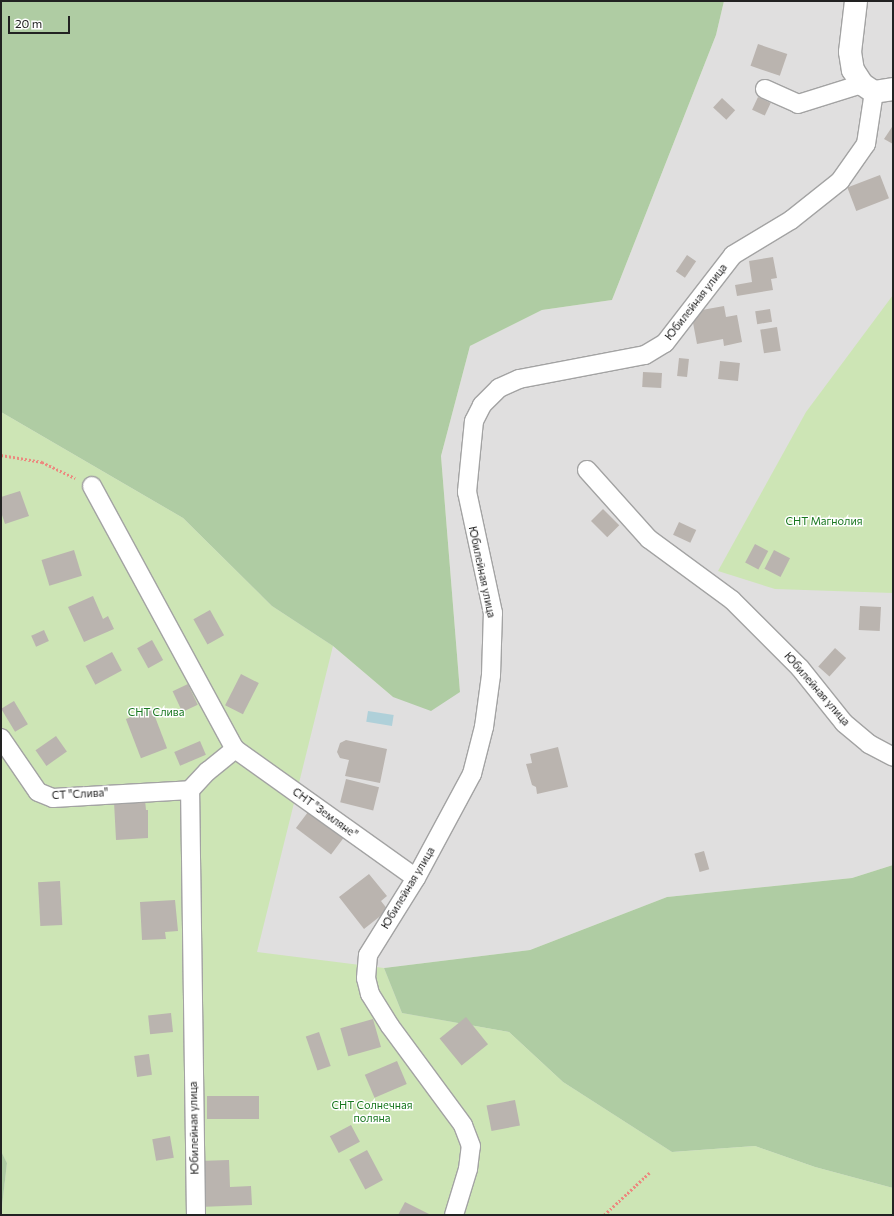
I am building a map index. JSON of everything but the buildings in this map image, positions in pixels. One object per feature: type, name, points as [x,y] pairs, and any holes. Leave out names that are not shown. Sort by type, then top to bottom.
[{"type":"street","points":[[856,1],[850,52],[854,70],[876,88]]},
{"type":"street","points":[[765,89],[798,104],[876,88]]},
{"type":"street","name":"Юбилейная улица","points":[[454,1215],[468,1169],[471,1146],[463,1125],[390,1026],[370,994],[366,978],[368,955],[416,878],[472,774],[484,727],[491,675],[493,613],[467,492],[474,421],[482,405],[499,388],[519,379],[645,355],[665,343],[733,255],[791,220],[840,181],[866,144],[876,88]]},
{"type":"street","name":"Юбилейная улица","points":[[587,470],[649,539],[732,600],[800,668],[844,723],[869,744],[893,757]]},
{"type":"street","points":[[92,486],[235,749],[208,771],[190,790]]},
{"type":"street","name":"СТ \"Слива\"","points":[[1,738],[38,792],[53,798],[190,790]]},
{"type":"street","name":"СНТ \"Земляне\"","points":[[235,749],[416,878]]},
{"type":"street","name":"Юбилейная улица","points":[[190,790],[196,1215]]},
{"type":"path","points":[[1,455],[42,462],[92,486]]},
{"type":"path","points":[[604,1215],[649,1173]]},
{"type":"shaded area","points":[[724,1],[893,1],[893,865],[852,878],[667,897],[530,950],[384,968],[672,1152],[893,1188],[893,1215],[1,1215],[7,1163],[1,1151],[1,412],[333,646],[393,697],[460,692],[441,456],[470,346],[542,310],[612,300],[716,35]]},
{"type":"green space","points":[[1,1],[724,1],[716,35],[612,300],[542,310],[470,346],[441,456],[460,692],[431,711],[393,697],[333,646],[272,606],[183,518],[1,412]]},
{"type":"green space","name":"СНТ Магнолия","points":[[893,295],[893,593],[775,589],[718,571],[806,412]]},
{"type":"green space","name":"СНТ Слива","points":[[1,412],[183,518],[272,606],[333,646],[257,952],[384,968],[402,1013],[509,1032],[563,1082],[672,1152],[755,1146],[815,1167],[893,1188],[893,1215],[1,1215],[7,1163],[1,1151]]},
{"type":"green space","points":[[893,865],[893,1188],[815,1167],[755,1146],[672,1152],[563,1082],[509,1032],[402,1013],[384,968],[530,950],[667,897],[852,878]]},
{"type":"green space","points":[[1,1151],[7,1163],[1,1215]]},
{"type":"water","points":[[368,711],[394,715],[392,726],[366,722]]},
{"type":"park label","name":"СНТ Солнечная поляна","points":[[372,1112]]}]
